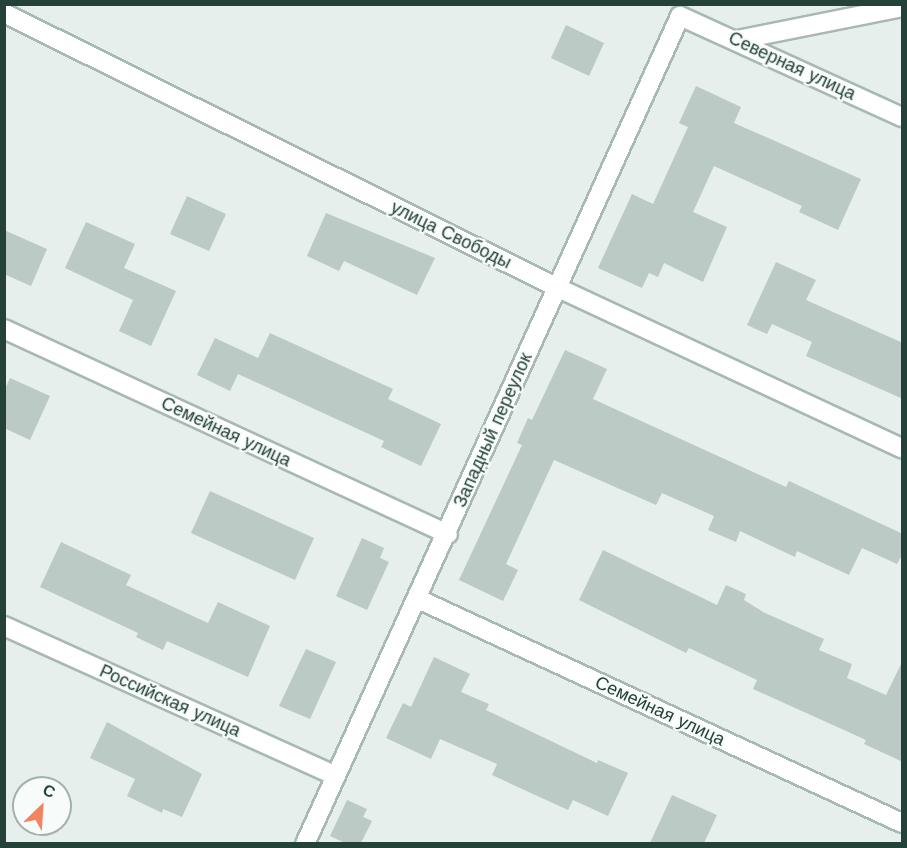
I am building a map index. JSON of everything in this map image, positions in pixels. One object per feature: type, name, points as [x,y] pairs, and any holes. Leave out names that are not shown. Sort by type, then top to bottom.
[{"type":"street","points":[[737,40],[903,7]]},
{"type":"street","name":"улица Свободы","points":[[4,13],[556,287],[903,448]]},
{"type":"street","name":"Северная улица","points":[[680,16],[903,117]]},
{"type":"street","name":"Западный переулок","points":[[305,843],[448,534],[556,287],[680,16]]},
{"type":"street","name":"Семейная улица","points":[[4,329],[448,534]]},
{"type":"street","name":"Семейная улица","points":[[418,599],[903,823]]},
{"type":"street","name":"Российская улица","points":[[4,626],[336,776]]},
{"type":"building","points":[[566,25],[604,43],[589,76],[551,58]]},
{"type":"building","points":[[696,86],[741,107],[734,123],[861,179],[838,230],[799,212],[802,206],[714,166],[693,212],[727,227],[703,282],[664,263],[658,277],[649,273],[642,288],[598,268],[632,194],[653,204],[688,127],[679,123]]},
{"type":"building","points":[[187,196],[226,214],[209,251],[170,234]]},
{"type":"building","points":[[326,213],[435,258],[417,295],[344,261],[339,271],[307,256]]},
{"type":"building","points":[[86,222],[135,244],[124,268],[176,291],[151,346],[119,331],[133,300],[65,268]]},
{"type":"building","points":[[4,230],[47,249],[31,286],[4,274]]},
{"type":"building","points":[[776,262],[816,280],[806,300],[903,343],[903,399],[806,356],[812,342],[772,324],[767,334],[747,325]]},
{"type":"building","points":[[270,333],[393,389],[388,399],[441,424],[421,466],[381,447],[384,441],[238,374],[230,391],[197,375],[215,338],[258,358]]},
{"type":"building","points":[[565,350],[607,369],[593,399],[786,487],[789,481],[903,534],[903,553],[897,564],[862,548],[849,575],[797,551],[795,557],[740,531],[736,542],[708,530],[714,516],[662,493],[656,505],[554,460],[506,564],[518,570],[503,601],[459,580],[522,445],[517,443],[528,418],[532,420]]},
{"type":"building","points":[[10,378],[50,396],[30,440],[4,428],[4,391]]},
{"type":"building","points":[[210,491],[314,538],[295,580],[191,533]]},
{"type":"building","points":[[362,538],[384,548],[380,558],[389,562],[367,610],[336,596]]},
{"type":"building","points":[[61,542],[131,575],[126,585],[208,623],[218,602],[270,626],[248,677],[167,641],[163,650],[136,637],[138,633],[40,587]]},
{"type":"building","points":[[603,550],[717,605],[726,585],[746,594],[744,600],[765,613],[824,639],[819,650],[852,664],[847,678],[886,695],[903,660],[903,762],[864,744],[866,740],[753,689],[757,680],[689,648],[686,653],[579,600]]},
{"type":"building","points":[[306,649],[336,662],[310,719],[279,706]]},
{"type":"building","points":[[434,657],[470,674],[461,692],[489,704],[486,710],[597,763],[598,760],[628,773],[608,816],[573,800],[568,810],[533,794],[492,775],[497,764],[440,739],[431,759],[386,738],[403,703],[411,707]]},
{"type":"building","points":[[107,722],[202,774],[182,817],[163,809],[162,813],[127,796],[135,779],[90,758]]},
{"type":"building","points":[[672,795],[717,815],[704,843],[650,843]]},
{"type":"building","points":[[347,800],[367,809],[363,817],[372,821],[361,843],[345,843],[330,836]]}]
